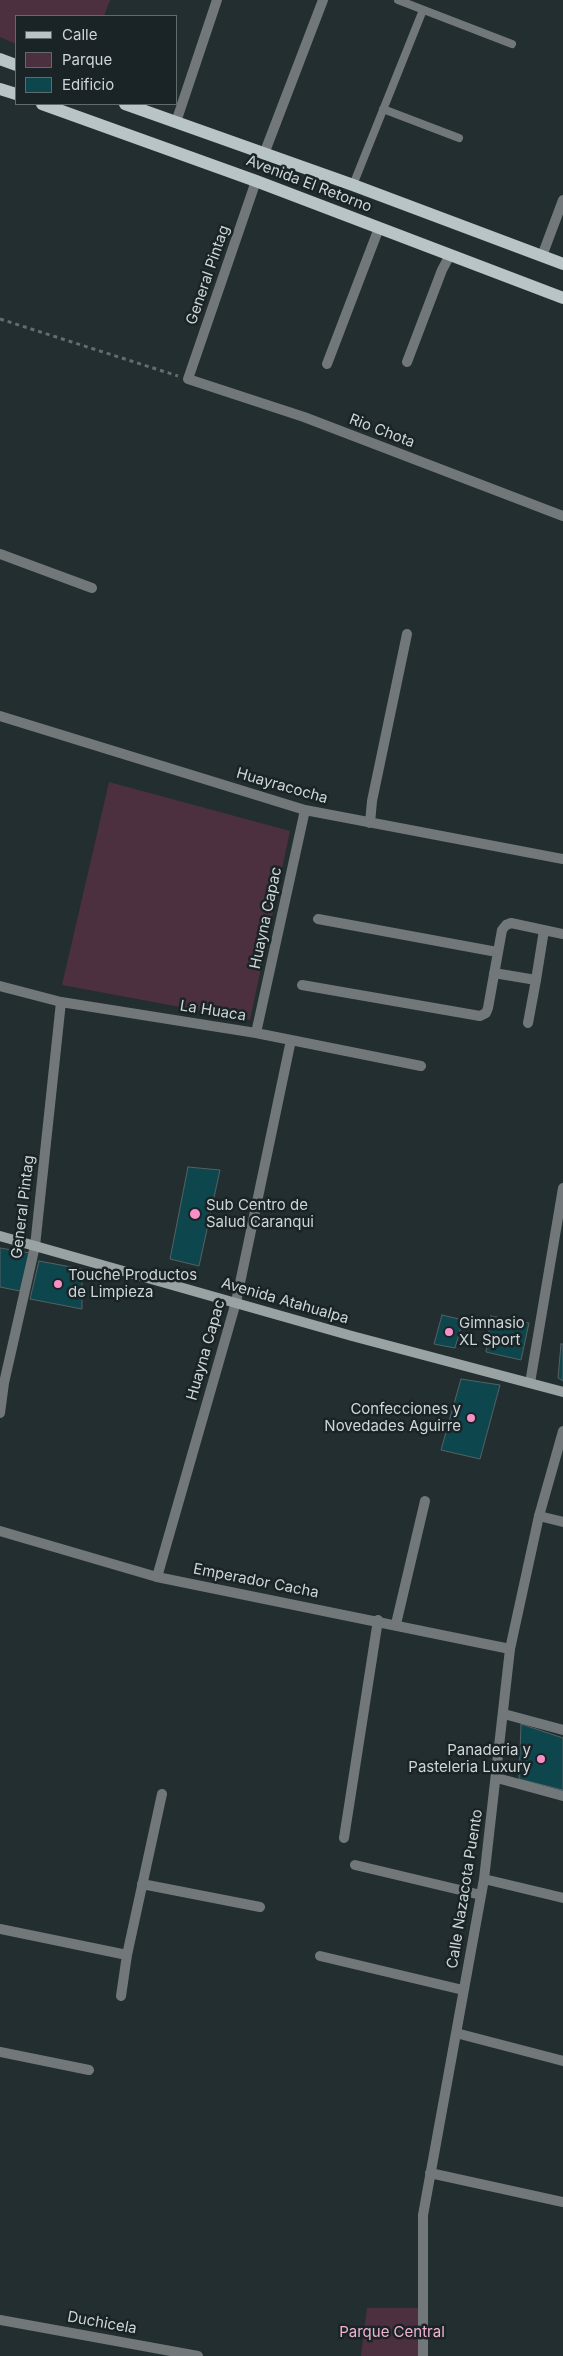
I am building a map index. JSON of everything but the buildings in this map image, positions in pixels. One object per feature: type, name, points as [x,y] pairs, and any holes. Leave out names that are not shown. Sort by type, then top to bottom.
[{"type":"main road","points":[[0,59],[15,65]]},
{"type":"main road","points":[[0,89],[15,94]]},
{"type":"main road","name":"Avenida El Retorno","points":[[45,105],[256,181],[563,298]]},
{"type":"main road","name":"Avenida El Retorno","points":[[128,105],[353,185],[563,264]]},
{"type":"main road","name":"Avenida Atahualpa","points":[[0,1236],[352,1336],[563,1392]]},
{"type":"street","points":[[176,122],[217,0]]},
{"type":"street","points":[[264,154],[324,0]]},
{"type":"street","name":"General Pintag","points":[[188,379],[256,181]]},
{"type":"street","points":[[542,256],[563,200]]},
{"type":"street","points":[[327,364],[379,228]]},
{"type":"street","points":[[407,362],[442,270],[450,255]]},
{"type":"street","name":"Rio Chota","points":[[188,379],[304,417],[563,516]]},
{"type":"street","points":[[0,554],[92,588]]},
{"type":"street","points":[[370,823],[372,801],[407,634]]},
{"type":"street","name":"Huayracocha","points":[[0,716],[305,810],[563,859]]},
{"type":"street","name":"Huayna Capac","points":[[256,1033],[305,810]]},
{"type":"street","points":[[318,919],[498,952]]},
{"type":"street","points":[[302,984],[480,1016],[486,1013],[488,1008],[502,930],[506,925],[511,923],[563,934]]},
{"type":"street","points":[[528,1023],[544,930]]},
{"type":"street","points":[[494,973],[536,980]]},
{"type":"street","name":"La Huaca","points":[[0,986],[61,1002],[256,1033],[421,1066]]},
{"type":"street","name":"General Pintag","points":[[0,1413],[2,1383],[35,1246],[61,1002]]},
{"type":"street","name":"Huayna Capac","points":[[157,1577],[236,1302],[291,1040]]},
{"type":"street","points":[[530,1383],[563,1188]]},
{"type":"street","name":"Calle Nazacota Puento","points":[[423,2356],[423,2215],[484,1879],[497,1778],[510,1649],[539,1516],[563,1431]]},
{"type":"street","points":[[396,1624],[425,1501]]},
{"type":"street","points":[[539,1516],[563,1522]]},
{"type":"street","name":"Emperador Cacha","points":[[0,1531],[157,1577],[378,1620],[510,1649]]},
{"type":"street","points":[[344,1838],[378,1620]]},
{"type":"street","points":[[504,1714],[563,1730]]},
{"type":"street","points":[[497,1778],[563,1796]]},
{"type":"street","points":[[122,1996],[127,1955],[162,1794]]},
{"type":"street","points":[[355,1865],[481,1895]]},
{"type":"street","points":[[484,1879],[563,1898]]},
{"type":"street","points":[[142,1884],[260,1907]]},
{"type":"street","points":[[0,1929],[127,1955]]},
{"type":"street","points":[[320,1956],[463,1990]]},
{"type":"street","points":[[456,2033],[563,2061]]},
{"type":"street","points":[[0,2052],[89,2070]]},
{"type":"street","points":[[430,2173],[563,2202]]},
{"type":"street","name":"Duchicela","points":[[0,2320],[198,2356]]},
{"type":"lane","points":[[398,0],[512,44]]},
{"type":"lane","points":[[353,185],[423,10]]},
{"type":"lane","points":[[383,109],[459,138]]},
{"type":"path","points":[[0,319],[188,379]]},
{"type":"green space","points":[[0,0],[110,0],[104,15],[15,15],[15,44],[0,37]]},
{"type":"green space","points":[[109,782],[290,831],[250,1020],[62,985]]},
{"type":"green space","name":"Parque Central","points":[[367,2308],[423,2308],[423,2356],[361,2356]]},
{"type":"place","name":"Sub Centro de Salud Caranqui","points":[[195,1214]]},
{"type":"place","name":"Touche Productos de Limpieza","points":[[58,1284]]},
{"type":"place","name":"Gimnasio XL Sport","points":[[449,1332]]},
{"type":"place","name":"Confecciones y Novedades Aguirre","points":[[471,1418]]},
{"type":"place","name":"Panaderia y Pasteleria Luxury","points":[[541,1759]]}]
